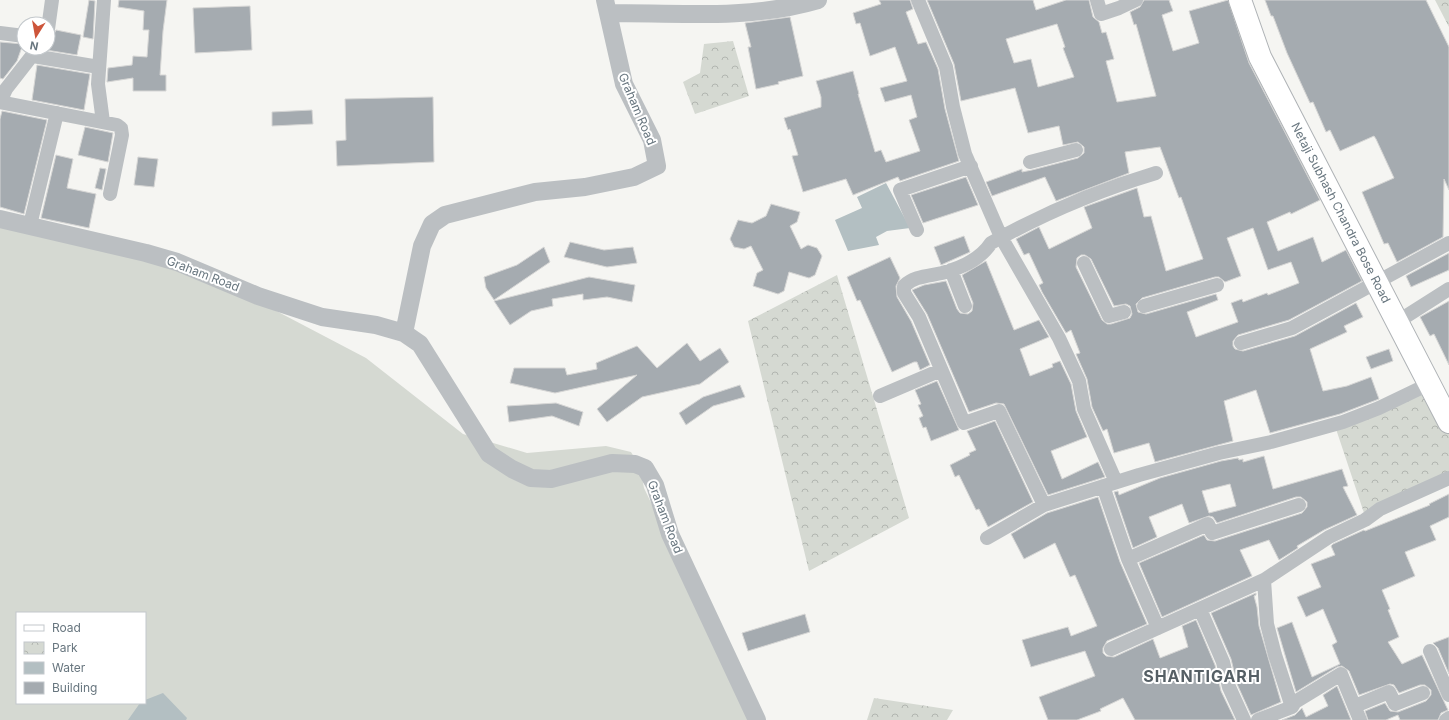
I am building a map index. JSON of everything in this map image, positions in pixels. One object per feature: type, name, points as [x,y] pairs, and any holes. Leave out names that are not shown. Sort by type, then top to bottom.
[{"type":"main road","name":"Netaji Subhash Chandra Bose Road","points":[[1240,0],[1260,57],[1449,422]]},
{"type":"street","points":[[50,16],[52,0]]},
{"type":"street","points":[[103,122],[99,100],[99,67],[104,0]]},
{"type":"street","name":"Graham Road","points":[[404,333],[422,246],[432,224],[445,215],[536,192],[585,187],[634,177],[657,166],[652,140],[624,84],[607,7],[734,14],[792,8],[818,0]]},
{"type":"street","points":[[918,0],[946,67],[953,107],[965,154],[1001,237],[1059,338],[1079,381],[1084,409],[1110,484],[1128,559],[1158,628]]},
{"type":"street","points":[[1097,0],[1101,14],[1136,0]]},
{"type":"street","points":[[0,33],[16,35]]},
{"type":"street","points":[[32,56],[6,89],[0,102],[117,125],[121,128],[122,134],[110,194]]},
{"type":"street","points":[[52,56],[99,67]]},
{"type":"street","points":[[30,225],[57,113]]},
{"type":"street","points":[[1030,162],[1076,150]]},
{"type":"street","points":[[917,230],[900,190],[971,166]]},
{"type":"street","points":[[1044,505],[999,411],[964,423],[919,317],[904,293],[904,286],[908,282],[924,276],[952,270],[968,264],[987,250],[991,243],[1052,210],[1107,188],[1156,173]]},
{"type":"street","name":"Graham Road","points":[[0,219],[146,253],[176,262],[258,296],[322,317],[376,325],[404,333],[420,344],[490,454],[512,469],[531,478],[551,478],[612,463],[634,464],[645,468],[655,485],[670,534],[757,720]]},
{"type":"street","points":[[1240,343],[1292,328],[1377,284],[1449,243]]},
{"type":"street","points":[[1084,263],[1109,316],[1124,312]]},
{"type":"street","points":[[952,270],[966,306]]},
{"type":"street","points":[[1144,306],[1216,285]]},
{"type":"street","points":[[1397,322],[1449,289]]},
{"type":"street","points":[[880,396],[941,370]]},
{"type":"street","points":[[987,538],[1044,505],[1110,484],[1225,451],[1271,442],[1342,422],[1379,408],[1429,384]]},
{"type":"street","points":[[1111,648],[1200,610],[1264,580],[1329,537],[1365,520],[1380,509],[1449,478]]},
{"type":"street","points":[[1128,559],[1208,524],[1212,533],[1300,505]]},
{"type":"street","points":[[1264,580],[1267,624],[1275,656],[1292,706]]},
{"type":"street","points":[[1200,610],[1223,662],[1229,687],[1244,720]]},
{"type":"street","points":[[1430,651],[1449,695]]},
{"type":"street","points":[[1258,720],[1292,706],[1295,702],[1341,674],[1360,720]]},
{"type":"street","points":[[1355,706],[1389,692],[1395,704],[1423,693]]},
{"type":"green space","points":[[1435,0],[1449,0],[1449,27]]},
{"type":"green space","points":[[733,41],[749,96],[695,114],[683,82],[700,73],[704,44]]},
{"type":"green space","points":[[0,221],[181,261],[366,358],[463,434],[527,453],[606,446],[631,452],[640,467],[644,488],[724,655],[763,720],[0,720]]},
{"type":"green space","points":[[837,275],[909,518],[809,571],[748,321]]},
{"type":"green space","points":[[1426,390],[1449,433],[1449,474],[1364,513],[1336,429]]},
{"type":"green space","points":[[874,698],[953,710],[947,720],[867,720]]},
{"type":"water","points":[[886,183],[910,228],[887,231],[876,237],[879,245],[848,251],[835,220],[862,208],[857,197]]},
{"type":"water","points":[[163,693],[187,718],[186,720],[128,720],[139,704],[146,704],[146,700]]},
{"type":"building","points":[[89,0],[95,1],[93,39],[83,37]]},
{"type":"building","points":[[119,0],[167,0],[160,75],[166,75],[166,91],[133,91],[133,78],[107,82],[108,68],[132,65],[133,56],[147,57],[149,30],[143,30],[144,11],[118,7]]},
{"type":"building","points":[[879,0],[910,0],[913,9],[906,12],[918,44],[926,42],[938,69],[945,109],[959,161],[900,181],[898,177],[853,195],[846,179],[803,192],[792,156],[798,155],[790,129],[788,130],[784,118],[821,107],[821,97],[816,81],[853,71],[858,94],[875,152],[881,150],[886,162],[920,151],[909,120],[917,117],[911,95],[885,102],[880,88],[907,81],[895,47],[870,56],[860,23],[856,24],[853,13],[881,4]]},
{"type":"building","points":[[927,0],[1033,0],[1036,10],[1066,0],[1089,0],[1093,17],[1099,22],[1102,33],[1106,32],[1114,59],[1106,61],[1117,102],[1156,96],[1136,24],[1134,25],[1130,12],[1140,7],[1144,0],[1169,0],[1173,11],[1162,15],[1173,51],[1199,43],[1189,11],[1228,0],[1249,63],[1320,200],[1291,214],[1290,212],[1267,222],[1278,251],[1313,237],[1322,262],[1346,250],[1362,281],[1289,320],[1238,335],[1233,341],[1233,346],[1235,349],[1243,351],[1295,336],[1356,303],[1363,317],[1344,326],[1347,332],[1310,349],[1323,391],[1347,386],[1371,377],[1379,399],[1340,414],[1270,433],[1256,390],[1224,401],[1233,441],[1155,462],[1149,443],[1114,453],[1107,429],[1103,431],[1092,407],[1087,379],[1076,354],[1080,353],[1071,330],[1066,333],[1042,292],[1039,285],[1043,283],[1029,253],[1024,255],[1016,239],[1039,227],[1049,249],[1092,228],[1084,207],[1137,188],[1144,217],[1151,216],[1166,271],[1203,259],[1181,197],[1179,198],[1160,147],[1125,152],[1129,173],[1056,201],[1045,177],[992,196],[986,182],[1022,169],[1022,172],[1078,158],[1084,153],[1084,147],[1078,142],[1063,145],[1059,126],[1028,133],[1015,88],[961,101],[954,64]],"holes":[[[1057,24],[1065,47],[1063,48],[1074,77],[1038,87],[1031,59],[1014,63],[1006,39]],[[1253,228],[1268,270],[1291,262],[1299,283],[1268,295],[1267,293],[1243,302],[1242,299],[1231,303],[1238,322],[1196,337],[1187,312],[1218,300],[1216,294],[1146,314],[1138,312],[1136,304],[1142,298],[1215,277],[1219,277],[1225,282],[1241,276],[1227,238]],[[1081,255],[1085,255],[1091,259],[1114,306],[1126,304],[1130,306],[1132,314],[1130,318],[1111,324],[1107,324],[1102,320],[1076,267],[1077,258]]]},
{"type":"building","points":[[1265,0],[1426,0],[1449,47],[1449,190],[1444,179],[1443,237],[1397,262],[1388,243],[1384,244],[1362,192],[1394,178],[1376,139],[1374,136],[1340,151],[1330,130],[1326,132],[1313,102],[1310,103]]},
{"type":"building","points":[[250,6],[252,50],[195,53],[193,8]]},
{"type":"building","points":[[790,17],[803,76],[778,82],[779,84],[756,89],[748,47],[751,47],[745,23]]},
{"type":"building","points":[[56,30],[81,35],[77,55],[56,52]]},
{"type":"building","points":[[0,42],[16,43],[16,56],[19,56],[17,61],[3,79],[0,78]]},
{"type":"building","points":[[37,65],[90,74],[84,110],[32,100]]},
{"type":"building","points":[[433,97],[434,162],[337,166],[336,141],[346,140],[345,99]]},
{"type":"building","points":[[312,110],[313,124],[272,126],[272,112]]},
{"type":"building","points":[[2,111],[47,120],[24,214],[0,207],[0,119]]},
{"type":"building","points":[[85,127],[113,133],[108,162],[78,155]]},
{"type":"building","points":[[56,155],[73,159],[67,188],[96,194],[89,228],[41,218]]},
{"type":"building","points":[[138,157],[158,159],[154,187],[134,185]]},
{"type":"building","points":[[100,168],[106,169],[102,190],[95,188]]},
{"type":"building","points":[[966,177],[978,205],[923,223],[911,195]]},
{"type":"building","points":[[771,204],[800,212],[797,222],[790,226],[801,249],[808,245],[817,248],[822,256],[815,275],[809,278],[789,272],[784,291],[778,294],[753,286],[757,273],[763,270],[751,246],[744,249],[734,247],[730,239],[738,220],[752,223],[766,216]]},
{"type":"building","points":[[964,236],[970,252],[941,265],[934,247]]},
{"type":"building","points":[[570,242],[604,250],[633,247],[637,263],[607,267],[564,257]]},
{"type":"building","points":[[544,247],[550,262],[494,300],[486,288],[484,277],[517,265]]},
{"type":"building","points":[[1449,253],[1449,270],[1411,287],[1406,276]]},
{"type":"building","points":[[890,257],[900,278],[896,286],[897,297],[911,321],[930,365],[920,370],[917,362],[914,362],[892,372],[860,300],[857,301],[847,277]]},
{"type":"building","points":[[986,261],[1014,330],[1039,320],[1049,337],[1020,349],[1030,376],[1053,367],[1052,364],[1060,361],[1071,384],[1076,411],[1087,437],[1051,451],[1062,479],[1098,462],[1105,477],[1048,495],[1004,404],[996,403],[969,412],[927,314],[912,290],[924,285],[946,281],[957,309],[960,313],[968,314],[972,311],[973,303],[962,275]]},
{"type":"building","points":[[589,277],[635,285],[632,302],[607,297],[583,300],[583,294],[552,299],[553,306],[531,311],[510,325],[494,301]]},
{"type":"building","points":[[1449,301],[1449,365],[1434,334],[1430,336],[1420,317]]},
{"type":"building","points":[[687,343],[700,361],[720,348],[729,362],[700,384],[642,397],[607,422],[597,409],[637,375],[555,393],[510,383],[514,368],[565,368],[567,375],[597,369],[596,363],[637,346],[657,368]]},
{"type":"building","points":[[1389,349],[1393,361],[1371,369],[1366,357]]},
{"type":"building","points":[[937,381],[959,430],[931,441],[926,427],[923,428],[919,418],[923,416],[918,405],[921,404],[915,390]]},
{"type":"building","points":[[740,385],[745,397],[713,406],[686,425],[679,413],[703,397]]},
{"type":"building","points":[[556,403],[583,412],[579,426],[552,416],[509,422],[507,406]]},
{"type":"building","points":[[995,421],[1033,502],[988,527],[979,509],[976,510],[959,475],[955,477],[950,465],[970,455],[969,453],[976,450],[967,431]]},
{"type":"building","points":[[1264,456],[1273,489],[1342,469],[1348,486],[1343,487],[1357,515],[1324,530],[1297,546],[1298,548],[1279,560],[1269,540],[1240,550],[1252,576],[1162,617],[1139,563],[1204,535],[1207,540],[1215,541],[1302,513],[1307,507],[1307,502],[1301,497],[1296,497],[1217,523],[1213,517],[1209,516],[1189,523],[1182,504],[1149,517],[1157,537],[1133,548],[1114,492],[1118,491],[1119,495],[1160,478],[1221,461],[1238,458],[1239,460],[1243,459],[1243,462]],"holes":[[[1230,484],[1236,506],[1209,513],[1202,491]]]},
{"type":"building","points":[[1449,494],[1449,517],[1430,526],[1436,540],[1405,552],[1415,576],[1382,590],[1399,637],[1388,642],[1402,664],[1422,655],[1448,710],[1441,713],[1438,720],[1400,720],[1398,715],[1386,720],[1368,720],[1365,711],[1385,703],[1390,711],[1398,712],[1426,701],[1431,695],[1431,690],[1425,685],[1420,685],[1399,693],[1394,685],[1390,684],[1359,695],[1349,671],[1342,666],[1337,667],[1296,692],[1277,628],[1292,622],[1312,677],[1340,664],[1332,645],[1337,642],[1323,609],[1306,617],[1297,597],[1321,587],[1311,564],[1335,555],[1331,546],[1333,544],[1364,530],[1365,531],[1430,505],[1429,504]]},
{"type":"building","points":[[1098,497],[1120,562],[1147,624],[1107,641],[1103,648],[1103,653],[1106,656],[1114,657],[1153,639],[1160,658],[1188,647],[1182,626],[1196,620],[1215,665],[1221,691],[1235,720],[1135,720],[1123,698],[1100,709],[1101,711],[1077,720],[1048,720],[1039,697],[1095,676],[1085,651],[1031,667],[1022,640],[1068,627],[1071,636],[1097,626],[1075,575],[1070,577],[1055,543],[1024,559],[1011,534],[1047,513]]},
{"type":"building","points":[[1256,593],[1254,596],[1259,626],[1281,702],[1251,715],[1237,684],[1231,659],[1211,613]]},
{"type":"building","points":[[805,614],[810,632],[748,651],[742,633]]},
{"type":"building","points":[[1449,637],[1449,674],[1438,648],[1433,643]]},
{"type":"building","points":[[1337,686],[1351,720],[1282,720],[1295,715],[1302,708],[1306,717],[1328,706],[1323,695]]},
{"type":"district","name":"SHANTIGARH","points":[[1202,676]]}]
